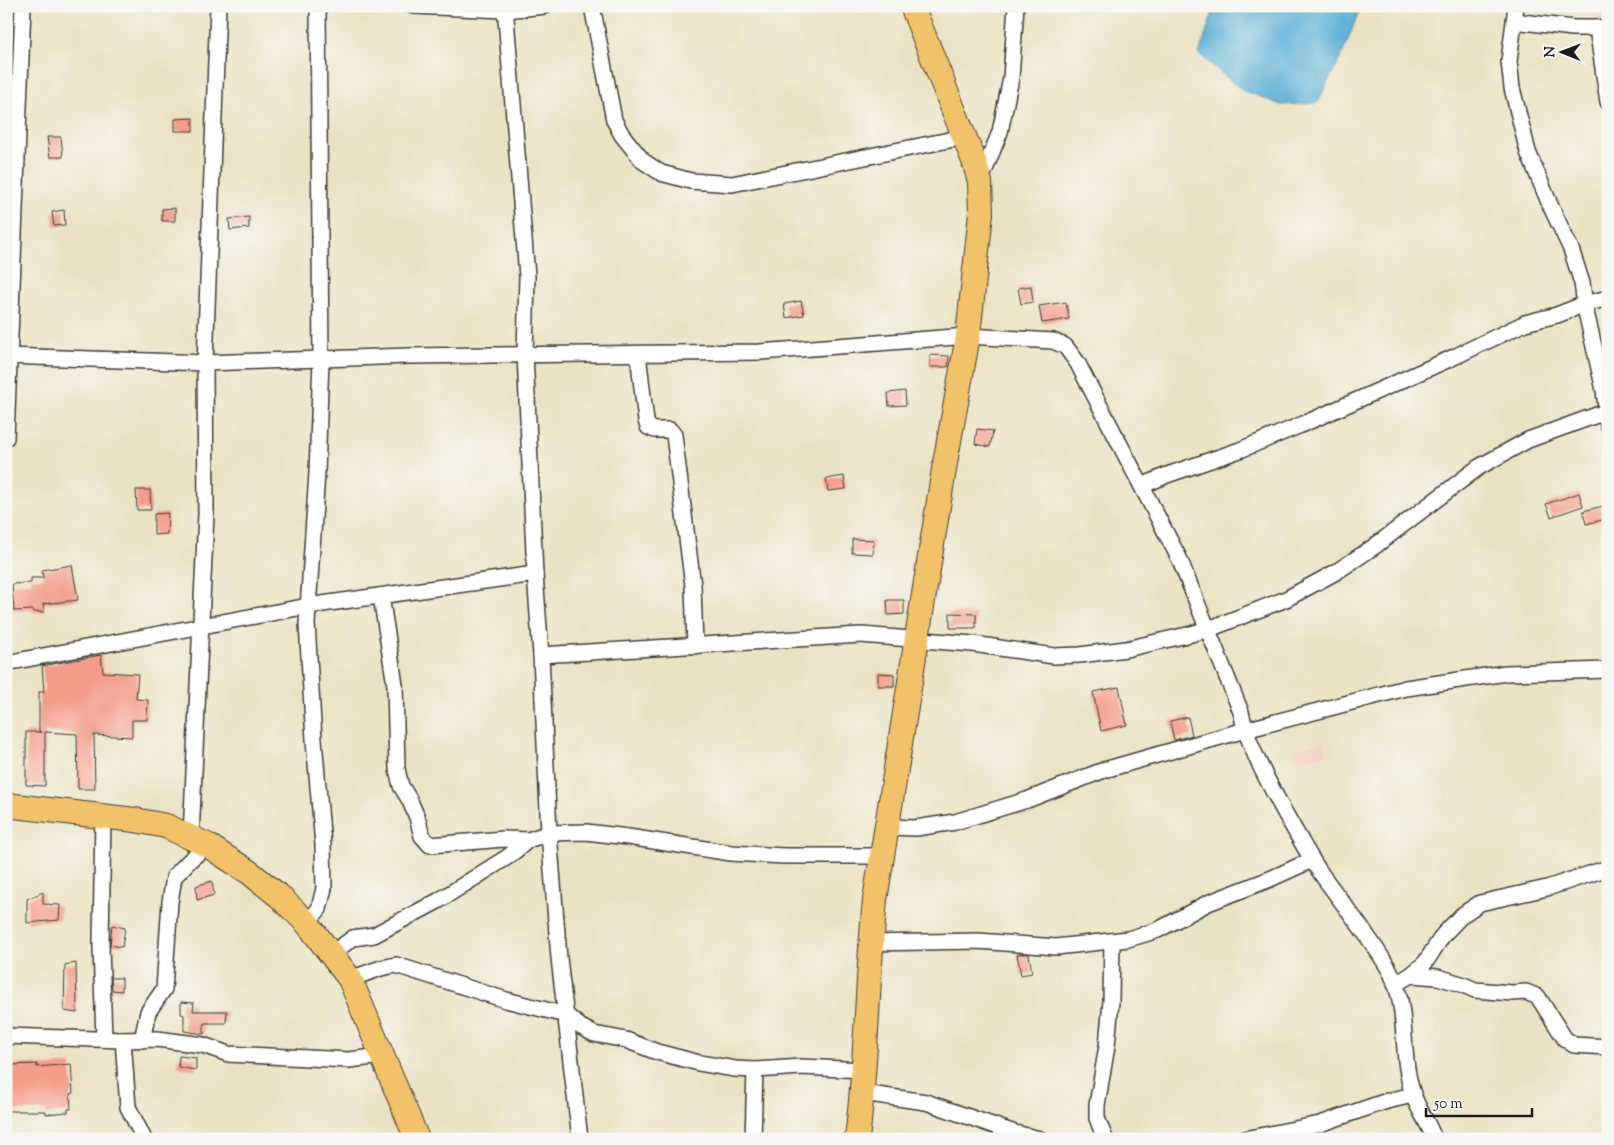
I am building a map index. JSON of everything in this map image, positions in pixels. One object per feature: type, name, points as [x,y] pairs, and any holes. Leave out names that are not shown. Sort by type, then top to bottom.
[{"type":"main road","points":[[857,1139],[864,1070],[870,943],[875,900],[945,463],[968,336],[981,213],[980,182],[974,160],[912,6]]},
{"type":"main road","points":[[6,804],[103,815],[166,826],[199,841],[249,872],[279,896],[307,923],[350,979],[417,1139]]},
{"type":"street","points":[[6,438],[7,356],[18,177],[23,6]]},
{"type":"street","points":[[142,1040],[148,1012],[164,989],[170,902],[174,877],[189,861],[199,841],[201,626],[206,514],[205,363],[218,6]]},
{"type":"street","points":[[307,923],[319,909],[324,888],[323,845],[314,740],[308,634],[321,359],[318,6]]},
{"type":"street","points":[[413,6],[505,8],[544,6]]},
{"type":"street","points":[[592,6],[614,120],[622,135],[643,161],[661,173],[691,181],[732,184],[964,137]]},
{"type":"street","points":[[980,182],[1000,132],[1011,78],[1016,6]]},
{"type":"street","points":[[505,8],[527,276],[525,354],[549,833],[559,958],[580,1139]]},
{"type":"street","points":[[541,655],[861,635],[973,644],[1054,656],[1080,655],[1126,649],[1209,629],[1286,600],[1336,572],[1376,546],[1479,467],[1528,440],[1607,416],[1604,390],[1582,282],[1571,250],[1528,152],[1518,116],[1512,88],[1510,62],[1515,14],[1573,28],[1603,28],[1608,102]]},
{"type":"street","points":[[1142,486],[1167,475],[1240,450],[1308,422],[1525,323],[1558,315],[1585,304],[1608,298]]},
{"type":"street","points":[[7,356],[205,363],[525,354],[760,352],[968,336],[1053,341],[1065,346],[1076,362],[1179,558],[1241,712],[1245,730],[1271,787],[1312,860],[1356,919],[1390,972],[1402,1008],[1406,1059],[1413,1094],[1434,1139]]},
{"type":"street","points":[[638,354],[648,427],[655,430],[670,430],[674,435],[693,586],[694,646]]},
{"type":"street","points":[[6,663],[308,606],[535,574]]},
{"type":"street","points":[[381,596],[395,685],[397,769],[401,786],[417,817],[422,836],[430,845],[504,839],[528,840],[549,833],[586,832],[731,853],[785,856],[883,856]]},
{"type":"street","points":[[887,827],[916,828],[962,820],[1027,800],[1104,770],[1245,730],[1406,688],[1506,673],[1608,670]]},
{"type":"street","points":[[103,815],[101,946],[104,1040]]},
{"type":"street","points":[[331,954],[353,938],[374,935],[438,902],[509,856],[528,840]]},
{"type":"street","points":[[870,943],[978,942],[1056,947],[1128,938],[1158,930],[1208,903],[1270,879],[1312,860]]},
{"type":"street","points":[[1395,984],[1411,976],[1425,963],[1443,936],[1462,915],[1480,904],[1546,888],[1608,868]]},
{"type":"street","points":[[1105,1139],[1097,1118],[1097,1105],[1107,1046],[1111,1002],[1112,941]]},
{"type":"street","points":[[350,979],[396,965],[506,1000],[566,1015],[581,1027],[594,1034],[626,1040],[657,1052],[699,1063],[755,1070],[801,1067],[864,1070]]},
{"type":"street","points":[[1411,976],[1438,977],[1475,990],[1512,993],[1526,992],[1538,997],[1565,1039],[1574,1045],[1608,1046]]},
{"type":"street","points":[[6,1036],[104,1040],[157,1039],[203,1045],[228,1054],[349,1060],[382,1056]]},
{"type":"street","points":[[122,1040],[128,1107],[144,1139]]},
{"type":"street","points":[[752,1139],[755,1070]]},
{"type":"street","points":[[862,1094],[926,1102],[1015,1133],[1040,1139]]},
{"type":"street","points":[[1245,1139],[1320,1124],[1386,1100],[1413,1094]]},
{"type":"shaded area","points":[[1323,741],[1327,754],[1298,761],[1296,749]]},
{"type":"water","points":[[1215,6],[1361,6],[1342,55],[1317,103],[1281,105],[1242,90],[1199,54]]},
{"type":"building","points":[[193,118],[193,131],[175,131],[175,119]]},
{"type":"building","points":[[47,137],[61,137],[63,157],[50,157]]},
{"type":"building","points":[[175,208],[175,221],[162,221],[162,209]]},
{"type":"building","points":[[64,210],[65,225],[54,226],[52,212]]},
{"type":"building","points":[[249,217],[249,228],[230,230],[229,219]]},
{"type":"building","points":[[1031,286],[1033,302],[1021,304],[1018,288]]},
{"type":"building","points":[[801,301],[804,315],[786,318],[784,304]]},
{"type":"building","points":[[1066,302],[1069,319],[1042,323],[1039,306]]},
{"type":"building","points":[[930,355],[949,356],[948,367],[930,367]]},
{"type":"building","points":[[905,391],[906,405],[889,406],[888,393]]},
{"type":"building","points":[[977,429],[993,431],[990,447],[975,444]]},
{"type":"building","points":[[844,476],[846,489],[828,491],[826,479]]},
{"type":"building","points":[[136,490],[150,490],[151,510],[137,510]]},
{"type":"building","points":[[1579,493],[1583,506],[1551,517],[1546,504]]},
{"type":"building","points":[[1603,506],[1606,519],[1586,524],[1583,511]]},
{"type":"building","points":[[168,513],[167,534],[154,535],[154,514]]},
{"type":"building","points":[[852,539],[874,540],[873,554],[852,553]]},
{"type":"building","points":[[72,565],[78,600],[43,604],[44,612],[33,612],[32,610],[14,611],[12,584],[31,583],[31,578],[43,578],[42,570]]},
{"type":"building","points":[[887,600],[904,600],[904,614],[888,615]]},
{"type":"building","points":[[950,613],[976,614],[976,628],[950,628]]},
{"type":"building","points":[[101,655],[103,672],[138,674],[136,699],[148,700],[147,720],[132,720],[132,737],[94,735],[95,789],[78,789],[77,734],[45,732],[45,786],[26,785],[26,732],[39,732],[39,692],[44,692],[42,666]]},
{"type":"building","points":[[878,673],[894,674],[894,686],[878,686]]},
{"type":"building","points":[[1119,687],[1127,725],[1101,731],[1093,692]]},
{"type":"building","points":[[1188,717],[1192,735],[1174,740],[1170,721]]},
{"type":"building","points":[[212,881],[214,895],[197,900],[196,886]]},
{"type":"building","points":[[43,892],[43,904],[60,905],[59,920],[27,923],[27,899]]},
{"type":"building","points":[[112,925],[125,928],[122,947],[110,945]]},
{"type":"building","points":[[1017,954],[1029,954],[1032,973],[1021,975]]},
{"type":"building","points":[[76,963],[77,1013],[64,1011],[65,965]]},
{"type":"building","points":[[111,978],[122,978],[122,991],[112,990]]},
{"type":"building","points":[[181,1002],[194,1003],[193,1011],[227,1011],[226,1023],[204,1023],[204,1034],[184,1031],[184,1015],[181,1014]]},
{"type":"building","points":[[179,1056],[196,1058],[196,1070],[178,1067]]},
{"type":"building","points":[[37,1064],[37,1067],[71,1064],[73,1093],[70,1094],[71,1109],[68,1109],[68,1112],[46,1114],[46,1111],[6,1111],[6,1065]]}]
